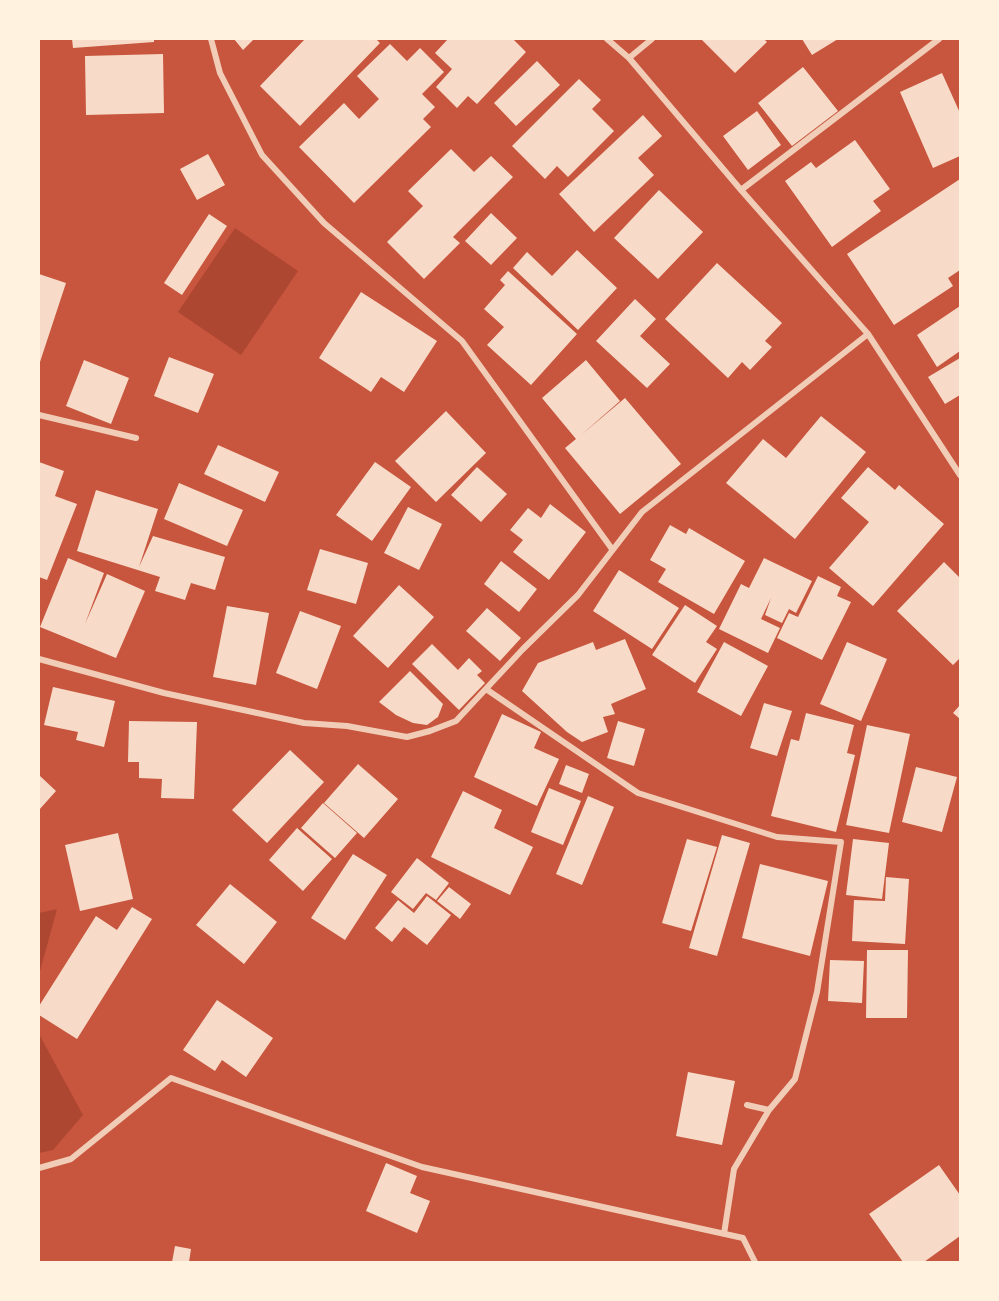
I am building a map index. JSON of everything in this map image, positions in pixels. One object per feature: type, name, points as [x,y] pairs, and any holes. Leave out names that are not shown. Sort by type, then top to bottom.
[{"type":"street","points":[[211,39],[220,74],[262,155],[324,223],[462,341],[612,549]]},
{"type":"street","points":[[607,39],[629,58],[868,334],[960,475]]},
{"type":"street","points":[[629,58],[652,39]]},
{"type":"street","points":[[741,190],[939,39]]},
{"type":"street","points":[[39,659],[164,693],[304,723],[347,726],[407,737],[456,721],[523,649],[578,595],[642,512],[868,334]]},
{"type":"street","points":[[39,415],[136,438]]},
{"type":"street","points":[[486,689],[638,793],[777,837],[841,842],[817,992],[795,1079],[769,1110],[734,1168],[724,1234]]},
{"type":"street","points":[[39,1168],[71,1159],[171,1078],[422,1167],[744,1238],[755,1262]]},
{"type":"street","points":[[747,1105],[769,1110]]},
{"type":"shaded area","points":[[235,228],[298,271],[241,355],[178,312]]},
{"type":"shaded area","points":[[57,909],[39,975],[39,913]]},
{"type":"shaded area","points":[[39,1034],[83,1115],[53,1150],[39,1153]]},
{"type":"building","points":[[72,39],[154,39],[154,42],[73,48]]},
{"type":"building","points":[[234,39],[254,39],[243,50]]},
{"type":"building","points":[[305,39],[376,39],[380,43],[300,126],[260,86]]},
{"type":"building","points":[[448,39],[513,39],[526,52],[477,104],[468,96],[457,108],[436,87],[452,69],[435,53]]},
{"type":"building","points":[[701,39],[764,39],[767,42],[735,73]]},
{"type":"building","points":[[802,39],[838,39],[812,55]]},
{"type":"building","points":[[390,44],[407,61],[420,48],[444,72],[422,94],[435,107],[423,119],[431,127],[354,203],[299,147],[344,103],[359,119],[379,99],[357,76]]},
{"type":"building","points":[[163,54],[164,113],[86,115],[85,56]]},
{"type":"building","points":[[537,61],[560,85],[516,126],[494,103]]},
{"type":"building","points":[[803,67],[838,111],[792,146],[758,103]]},
{"type":"building","points":[[942,73],[960,113],[960,156],[933,168],[900,92]]},
{"type":"building","points":[[579,79],[601,100],[592,109],[614,131],[568,177],[557,166],[545,179],[512,146]]},
{"type":"building","points":[[757,111],[781,145],[748,170],[723,136]]},
{"type":"building","points":[[643,115],[662,136],[638,158],[654,175],[594,232],[559,194]]},
{"type":"building","points":[[855,140],[890,189],[873,201],[881,211],[832,247],[785,181],[811,162],[816,168]]},
{"type":"building","points":[[451,149],[474,172],[491,156],[513,177],[453,237],[460,243],[424,279],[387,242],[423,206],[408,191]]},
{"type":"building","points":[[208,154],[225,185],[197,200],[180,169]]},
{"type":"building","points":[[960,179],[960,270],[948,278],[953,286],[894,325],[847,254]]},
{"type":"building","points":[[659,190],[703,232],[658,279],[614,238]]},
{"type":"building","points":[[491,213],[517,238],[491,265],[465,241]]},
{"type":"building","points":[[209,214],[227,226],[182,295],[164,283]]},
{"type":"building","points":[[577,250],[617,288],[578,330],[513,268],[527,252],[552,276]]},
{"type":"building","points":[[717,263],[782,323],[765,341],[772,347],[750,370],[742,362],[728,378],[665,319]]},
{"type":"building","points":[[508,271],[577,334],[531,385],[487,345],[504,327],[484,309],[505,285],[500,280]]},
{"type":"building","points":[[39,274],[66,283],[39,365]]},
{"type":"building","points":[[361,292],[437,341],[404,392],[381,377],[371,392],[319,358]]},
{"type":"building","points":[[635,299],[656,319],[640,336],[670,364],[647,388],[596,341]]},
{"type":"building","points":[[960,306],[960,351],[937,367],[917,335]]},
{"type":"building","points":[[169,357],[214,374],[198,413],[154,396]]},
{"type":"building","points":[[960,358],[960,395],[945,404],[928,377]]},
{"type":"building","points":[[84,360],[129,378],[111,424],[66,406]]},
{"type":"building","points":[[586,360],[620,401],[580,436],[625,398],[681,464],[620,514],[565,448],[576,439],[542,398]]},
{"type":"building","points":[[446,411],[486,453],[436,502],[395,461]]},
{"type":"building","points":[[821,416],[866,452],[795,539],[726,483],[763,439],[786,458]]},
{"type":"building","points":[[218,445],[279,472],[265,502],[204,474]]},
{"type":"building","points":[[39,462],[64,471],[55,496],[77,504],[47,580],[39,577]]},
{"type":"building","points":[[375,462],[411,487],[372,541],[336,515]]},
{"type":"building","points":[[477,467],[507,494],[481,522],[451,495]]},
{"type":"building","points":[[868,467],[895,490],[899,485],[944,524],[873,606],[829,568],[869,522],[841,498]]},
{"type":"building","points":[[179,483],[243,510],[227,546],[164,519]]},
{"type":"building","points":[[96,490],[158,509],[139,567],[153,536],[225,557],[215,590],[191,583],[185,600],[155,591],[160,577],[77,551]]},
{"type":"building","points":[[550,504],[586,532],[549,580],[513,552],[523,540],[510,530],[528,508],[541,518]]},
{"type":"building","points":[[408,507],[442,524],[419,570],[384,553]]},
{"type":"building","points":[[670,525],[686,534],[689,528],[745,561],[714,614],[658,582],[666,569],[650,560]]},
{"type":"building","points":[[320,549],[368,563],[356,604],[307,590]]},
{"type":"building","points":[[68,558],[104,573],[85,624],[107,574],[145,591],[116,658],[40,627]]},
{"type":"building","points":[[764,558],[812,581],[796,613],[789,609],[782,623],[765,615],[771,598],[761,619],[780,628],[768,653],[719,629],[741,584],[749,588]]},
{"type":"building","points":[[501,561],[537,589],[519,612],[484,584]]},
{"type":"building","points":[[944,562],[960,578],[960,658],[953,665],[897,611]]},
{"type":"building","points":[[619,570],[679,608],[652,649],[593,611]]},
{"type":"building","points":[[818,576],[841,587],[837,596],[851,602],[822,660],[777,638],[789,613],[798,617]]},
{"type":"building","points":[[399,585],[434,617],[388,668],[353,636]]},
{"type":"building","points":[[685,605],[717,626],[706,642],[717,649],[695,683],[652,655]]},
{"type":"building","points":[[227,606],[269,613],[256,685],[213,677]]},
{"type":"building","points":[[487,608],[521,638],[500,661],[466,631]]},
{"type":"building","points":[[300,611],[341,626],[317,689],[276,673]]},
{"type":"building","points":[[625,639],[646,689],[611,704],[615,714],[603,717],[608,732],[582,742],[567,732],[522,691],[538,663],[593,642],[596,650]]},
{"type":"building","points":[[724,642],[768,666],[741,716],[697,692]]},
{"type":"building","points":[[847,642],[887,659],[861,721],[820,704]]},
{"type":"building","points":[[432,644],[458,670],[469,658],[482,671],[477,675],[485,683],[459,710],[412,664]]},
{"type":"building","points":[[410,671],[443,704],[438,717],[427,725],[413,723],[396,715],[379,702]]},
{"type":"building","points":[[53,687],[115,701],[104,747],[76,740],[78,732],[44,725]]},
{"type":"building","points":[[764,703],[792,711],[777,756],[750,748]]},
{"type":"building","points":[[960,705],[960,719],[953,713]]},
{"type":"building","points":[[806,713],[854,725],[847,753],[855,755],[836,832],[771,816],[791,739],[799,741]]},
{"type":"building","points":[[502,714],[541,732],[534,748],[559,759],[537,806],[474,777]]},
{"type":"building","points":[[129,721],[197,722],[194,799],[161,798],[162,779],[139,778],[139,762],[128,762]]},
{"type":"building","points":[[618,721],[645,729],[634,766],[607,758]]},
{"type":"building","points":[[867,725],[910,734],[889,833],[846,825]]},
{"type":"building","points":[[290,750],[324,782],[267,843],[232,810]]},
{"type":"building","points":[[358,764],[398,799],[364,838],[324,803]]},
{"type":"building","points":[[566,765],[589,774],[582,793],[559,784]]},
{"type":"building","points":[[916,767],[957,777],[942,832],[902,822]]},
{"type":"building","points":[[39,775],[56,791],[39,810]]},
{"type":"building","points":[[549,788],[581,801],[563,845],[531,832]]},
{"type":"building","points":[[463,791],[502,810],[494,828],[533,847],[510,895],[431,857]]},
{"type":"building","points":[[588,796],[614,807],[582,885],[556,874]]},
{"type":"building","points":[[323,803],[357,833],[335,858],[301,828]]},
{"type":"building","points":[[297,828],[332,859],[303,891],[269,860]]},
{"type":"building","points":[[118,833],[133,899],[80,911],[65,845]]},
{"type":"building","points":[[722,835],[750,843],[717,956],[689,948]]},
{"type":"building","points":[[687,839],[717,847],[691,931],[662,923]]},
{"type":"building","points":[[853,839],[889,843],[882,899],[846,895]]},
{"type":"building","points":[[353,854],[387,875],[345,940],[311,918]]},
{"type":"building","points":[[417,858],[449,883],[436,900],[426,893],[413,909],[391,892]]},
{"type":"building","points":[[760,864],[828,881],[810,956],[742,938]]},
{"type":"building","points":[[886,877],[909,879],[905,944],[852,941],[854,900],[885,901]]},
{"type":"building","points":[[230,884],[277,922],[244,964],[196,925]]},
{"type":"building","points":[[449,887],[471,904],[460,919],[437,901]]},
{"type":"building","points":[[427,896],[451,915],[427,945],[404,927],[392,942],[375,928],[398,900],[414,913]]},
{"type":"building","points":[[132,907],[152,919],[77,1039],[39,1015],[39,1006],[96,916],[117,930]]},
{"type":"building","points":[[867,950],[908,950],[907,1018],[866,1018]]},
{"type":"building","points":[[830,960],[864,961],[862,1003],[828,1001]]},
{"type":"building","points":[[217,1000],[273,1038],[246,1077],[222,1060],[215,1071],[183,1050]]},
{"type":"building","points":[[688,1072],[735,1081],[722,1145],[676,1136]]},
{"type":"building","points":[[386,1163],[417,1176],[410,1193],[430,1201],[417,1233],[366,1211]]},
{"type":"building","points":[[939,1165],[960,1195],[960,1236],[924,1262],[903,1262],[869,1214]]},
{"type":"building","points":[[175,1246],[191,1249],[189,1262],[172,1262]]}]
